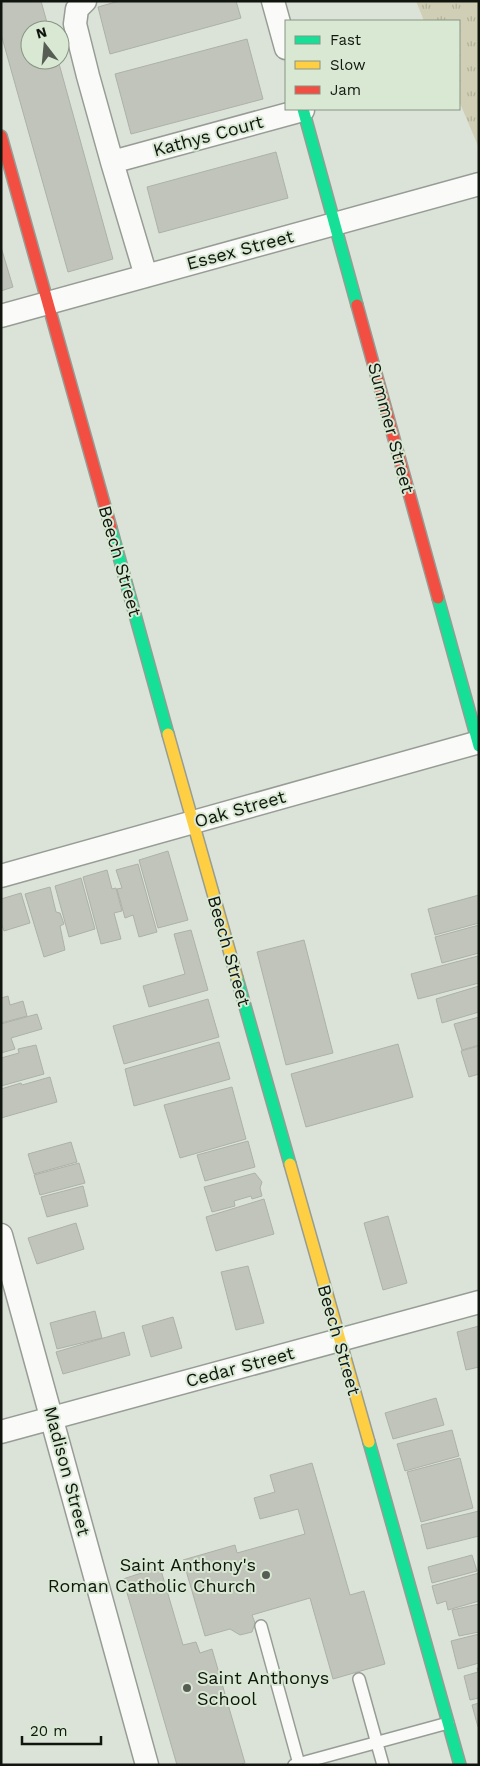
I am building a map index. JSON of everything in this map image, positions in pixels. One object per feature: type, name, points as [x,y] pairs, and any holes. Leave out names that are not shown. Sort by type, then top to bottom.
[{"type":"street","points":[[85,1],[77,9],[75,24],[112,162],[146,276]]},
{"type":"street","points":[[273,1],[285,44]]},
{"type":"street","name":"Kathys Court","points":[[112,162],[299,110]]},
{"type":"street","name":"Summer Street","points":[[303,110],[478,744]]},
{"type":"street","name":"Beech Street","points":[[1,136],[193,823],[460,1765]]},
{"type":"street","name":"Essex Street","points":[[1,316],[479,184]]},
{"type":"street","name":"Oak Street","points":[[1,876],[478,744]]},
{"type":"street","name":"Madison Street","points":[[1,1235],[147,1765]]},
{"type":"street","name":"Cedar Street","points":[[1,1432],[479,1302]]},
{"type":"lane","points":[[262,1626],[297,1764],[448,1723]]},
{"type":"lane","points":[[359,1680],[383,1765]]},
{"type":"green space","points":[[416,1],[479,1],[479,148],[460,103],[460,20],[424,20]]},
{"type":"building","points":[[1,1],[41,1],[46,20],[20,20],[20,70],[61,70],[113,259],[68,272],[1,34]]},
{"type":"building","points":[[119,1],[236,1],[241,18],[110,54],[98,7]]},
{"type":"building","points":[[247,39],[263,99],[131,134],[115,74]]},
{"type":"building","points":[[276,152],[288,198],[159,233],[147,187]]},
{"type":"building","points":[[1,247],[13,287],[1,291]]},
{"type":"building","points":[[168,851],[188,920],[158,928],[139,860]]},
{"type":"building","points":[[138,864],[157,932],[139,937],[133,915],[125,918],[117,889],[122,888],[116,870]]},
{"type":"building","points":[[107,870],[112,889],[116,888],[122,911],[114,913],[121,939],[101,944],[83,877]]},
{"type":"building","points":[[81,878],[95,929],[69,937],[55,886]]},
{"type":"building","points":[[50,887],[56,912],[60,913],[64,924],[60,926],[65,950],[44,957],[25,894]]},
{"type":"building","points":[[21,893],[30,923],[4,931],[1,923],[1,899]]},
{"type":"building","points":[[479,895],[479,923],[435,935],[428,909]]},
{"type":"building","points":[[479,925],[479,953],[442,963],[435,937]]},
{"type":"building","points":[[191,930],[208,990],[149,1007],[143,986],[185,974],[174,934]]},
{"type":"building","points":[[304,940],[333,1053],[286,1065],[257,952]]},
{"type":"building","points":[[478,956],[479,983],[418,999],[411,974]]},
{"type":"building","points":[[479,986],[479,1012],[442,1023],[436,999]]},
{"type":"building","points":[[8,996],[10,1005],[23,1001],[27,1016],[1,1023],[1,998]]},
{"type":"building","points":[[208,999],[219,1037],[124,1064],[113,1026]]},
{"type":"building","points":[[37,1014],[42,1029],[11,1038],[15,1049],[1,1053],[1,1024]]},
{"type":"building","points":[[479,1017],[479,1045],[462,1050],[454,1024]]},
{"type":"building","points":[[219,1042],[230,1079],[134,1106],[125,1069]]},
{"type":"building","points":[[398,1044],[413,1097],[306,1127],[291,1074]]},
{"type":"building","points":[[36,1045],[44,1074],[1,1086],[1,1058],[19,1053],[18,1049]]},
{"type":"building","points":[[479,1046],[479,1074],[469,1077],[461,1051]]},
{"type":"building","points":[[50,1077],[57,1102],[1,1118],[1,1089]]},
{"type":"building","points":[[232,1087],[246,1139],[180,1158],[164,1105]]},
{"type":"building","points":[[248,1141],[255,1167],[205,1181],[197,1155]]},
{"type":"building","points":[[71,1142],[77,1162],[34,1174],[28,1154]]},
{"type":"building","points":[[79,1163],[85,1183],[40,1195],[34,1175]]},
{"type":"building","points":[[255,1173],[262,1182],[260,1188],[262,1196],[252,1199],[251,1196],[234,1201],[235,1206],[212,1212],[204,1187]]},
{"type":"building","points":[[83,1186],[88,1206],[47,1217],[41,1197]]},
{"type":"building","points":[[264,1199],[274,1234],[216,1251],[206,1217]]},
{"type":"building","points":[[388,1216],[407,1283],[383,1290],[364,1223]]},
{"type":"building","points":[[76,1223],[84,1249],[37,1264],[28,1238]]},
{"type":"building","points":[[248,1266],[264,1323],[236,1330],[221,1272]]},
{"type":"building","points":[[95,1311],[102,1338],[57,1349],[50,1323]]},
{"type":"building","points":[[173,1317],[182,1348],[151,1357],[142,1326]]},
{"type":"building","points":[[479,1326],[479,1367],[466,1370],[457,1332]]},
{"type":"building","points":[[124,1332],[130,1355],[63,1374],[56,1352]]},
{"type":"building","points":[[436,1398],[444,1425],[393,1439],[385,1413]]},
{"type":"building","points":[[452,1430],[459,1456],[405,1471],[397,1444]]},
{"type":"building","points":[[460,1458],[473,1508],[421,1522],[407,1472]]},
{"type":"building","name":"Saint Anthony's Roman Catholic Church","points":[[312,1463],[350,1595],[364,1591],[385,1664],[333,1679],[310,1598],[252,1615],[255,1623],[252,1632],[240,1635],[230,1629],[205,1636],[183,1560],[235,1545],[237,1553],[305,1534],[298,1509],[260,1519],[254,1498],[275,1492],[270,1475]]},
{"type":"building","points":[[479,1511],[479,1536],[427,1549],[421,1525]]},
{"type":"building","points":[[472,1555],[477,1571],[432,1583],[428,1567]]},
{"type":"building","points":[[160,1567],[183,1645],[196,1642],[200,1653],[212,1649],[245,1763],[238,1765],[177,1765],[123,1579]]},
{"type":"building","points":[[479,1573],[479,1601],[448,1610],[446,1601],[437,1604],[432,1586]]},
{"type":"building","points":[[479,1604],[479,1632],[459,1636],[452,1610]]},
{"type":"building","points":[[479,1634],[479,1663],[458,1669],[451,1641]]},
{"type":"building","points":[[477,1668],[479,1668],[479,1698],[470,1700],[464,1676],[478,1672]]},
{"type":"building","points":[[479,1703],[479,1727],[478,1727],[472,1705]]},
{"type":"traffic: fast","points":[[303,110],[357,305]]},
{"type":"traffic: fast","points":[[111,528],[168,734]]},
{"type":"traffic: fast","points":[[438,598],[479,746]]},
{"type":"traffic: fast","points":[[237,978],[290,1164]]},
{"type":"traffic: fast","points":[[369,1442],[460,1765]]},
{"type":"traffic: slow","points":[[168,734],[237,978]]},
{"type":"traffic: slow","points":[[290,1164],[369,1442]]},
{"type":"traffic: jam","points":[[1,136],[111,528]]},
{"type":"traffic: jam","points":[[357,305],[438,598]]},
{"type":"place","name":"Saint Anthony's Roman Catholic Church","points":[[266,1575]]},
{"type":"place","name":"Saint Anthonys School","points":[[187,1688]]}]
